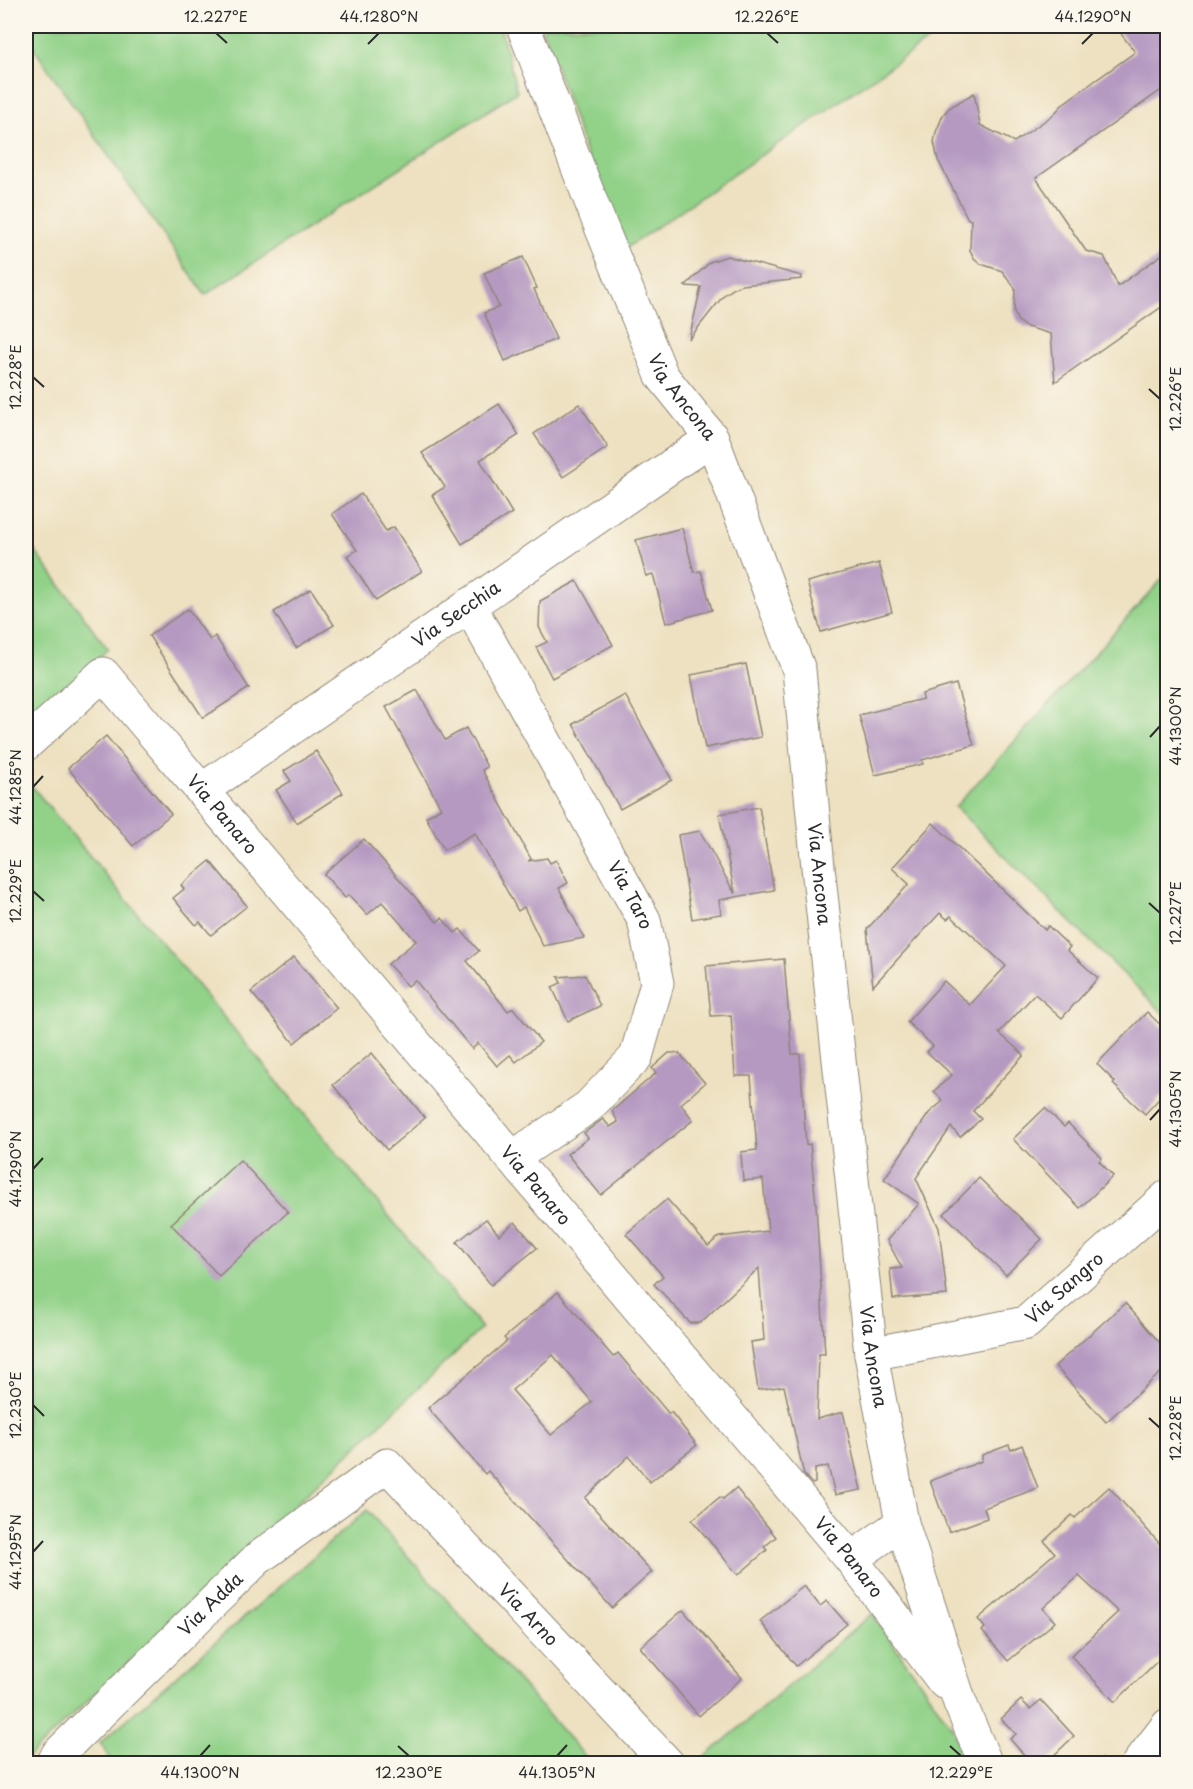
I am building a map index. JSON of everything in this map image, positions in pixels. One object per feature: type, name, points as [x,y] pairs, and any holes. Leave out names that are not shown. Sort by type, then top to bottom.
[{"type":"street","name":"Via Ancona","points":[[523,26],[597,218],[662,376],[712,438],[799,670],[872,1354],[902,1523],[960,1703],[986,1764]]},
{"type":"street","name":"Via Secchia","points":[[202,790],[712,438]]},
{"type":"street","name":"Via Taro","points":[[469,605],[644,920],[657,983],[636,1057],[588,1107],[512,1158]]},
{"type":"street","name":"Via Panaro","points":[[26,744],[103,674],[851,1559],[960,1703]]},
{"type":"street","name":"Via Sangro","points":[[872,1354],[1026,1323],[1167,1197]]},
{"type":"street","name":"Via Adda","points":[[53,1764],[58,1754],[257,1559],[387,1465]]},
{"type":"street","name":"Via Arno","points":[[387,1465],[668,1764]]},
{"type":"street","points":[[851,1559],[902,1523]]},
{"type":"street","points":[[1138,1764],[1167,1725]]},
{"type":"green space","points":[[26,26],[500,26],[517,92],[205,295],[26,37]]},
{"type":"green space","points":[[542,26],[949,26],[628,247],[601,197]]},
{"type":"green space","points":[[26,539],[108,649],[26,728]]},
{"type":"green space","points":[[1167,574],[1167,1017],[955,807]]},
{"type":"green space","points":[[26,779],[482,1328],[26,1759]]},
{"type":"green space","points":[[367,1510],[591,1763],[113,1763],[100,1743]]},
{"type":"green space","points":[[872,1614],[952,1727],[965,1763],[698,1763]]},
{"type":"building","points":[[1115,26],[1167,26],[1167,86],[1036,178],[1086,251],[1104,256],[1118,286],[1167,251],[1167,303],[1055,382],[1051,334],[1024,326],[1017,320],[1014,311],[1015,288],[1002,271],[981,264],[974,258],[970,250],[971,220],[968,219],[938,160],[934,142],[943,115],[949,108],[974,93],[980,125],[1014,142],[1135,52]]},
{"type":"building","points":[[727,256],[802,276],[802,279],[736,287],[724,295],[689,339],[701,287],[685,286],[710,262]]},
{"type":"building","points":[[523,257],[556,339],[505,361],[484,313],[499,307],[484,273]]},
{"type":"building","points":[[499,404],[519,435],[480,460],[512,513],[462,544],[432,495],[445,487],[422,453]]},
{"type":"building","points":[[579,404],[608,447],[563,477],[534,434]]},
{"type":"building","points":[[361,494],[386,531],[394,527],[422,571],[376,601],[347,556],[357,550],[332,514]]},
{"type":"building","points":[[682,528],[694,572],[701,571],[712,610],[666,623],[653,574],[646,576],[636,540]]},
{"type":"building","points":[[879,563],[892,612],[821,632],[807,582]]},
{"type":"building","points":[[577,581],[613,645],[552,678],[536,647],[547,642],[539,627],[540,601]]},
{"type":"building","points":[[311,589],[334,625],[296,648],[274,612]]},
{"type":"building","points":[[188,609],[210,640],[215,636],[249,688],[203,718],[149,636]]},
{"type":"building","points":[[746,664],[761,737],[705,748],[691,675]]},
{"type":"building","points":[[956,684],[974,745],[922,760],[923,764],[875,775],[859,715],[923,699],[922,694]]},
{"type":"building","points":[[417,690],[445,740],[466,728],[487,767],[482,770],[531,859],[528,861],[547,858],[550,863],[556,860],[568,883],[559,888],[584,938],[543,946],[524,907],[518,911],[475,833],[444,850],[426,817],[441,808],[386,707]]},
{"type":"building","points":[[625,695],[672,780],[620,809],[573,724]]},
{"type":"building","points":[[106,736],[171,814],[133,846],[68,768]]},
{"type":"building","points":[[316,751],[343,793],[297,823],[276,790],[291,781],[284,771]]},
{"type":"building","points":[[759,807],[774,890],[719,900],[721,914],[692,919],[678,835],[700,831],[735,894],[719,814]]},
{"type":"building","points":[[933,823],[1045,930],[1048,926],[1070,947],[1067,950],[1098,978],[1062,1018],[1035,994],[999,1033],[1024,1055],[973,1111],[981,1119],[960,1137],[951,1127],[916,1178],[939,1228],[947,1295],[893,1299],[890,1269],[902,1268],[887,1240],[919,1204],[884,1179],[929,1113],[943,1101],[934,1091],[952,1075],[927,1052],[933,1046],[907,1022],[944,981],[970,1005],[1006,966],[951,916],[947,919],[940,913],[873,986],[867,929],[909,884],[892,868]]},
{"type":"building","points":[[364,839],[437,922],[442,918],[455,933],[460,929],[479,951],[467,961],[508,1011],[513,1008],[541,1042],[516,1062],[510,1055],[497,1066],[478,1043],[472,1049],[415,980],[408,986],[388,964],[416,941],[382,902],[367,915],[349,895],[345,898],[324,874]]},
{"type":"building","points":[[210,861],[247,906],[211,935],[200,922],[196,925],[173,898],[184,889],[181,885]]},
{"type":"building","points":[[294,957],[337,1008],[294,1043],[251,992]]},
{"type":"building","points":[[784,959],[792,1054],[800,1054],[806,1145],[810,1144],[816,1205],[825,1354],[819,1354],[817,1419],[843,1412],[861,1490],[835,1495],[828,1466],[815,1469],[815,1483],[812,1484],[804,1475],[784,1386],[758,1390],[751,1342],[764,1340],[759,1268],[700,1323],[690,1323],[654,1284],[663,1276],[626,1234],[667,1199],[708,1246],[719,1237],[768,1231],[763,1179],[743,1181],[741,1152],[757,1150],[751,1076],[735,1076],[731,1015],[711,1016],[706,966]]},
{"type":"building","points":[[585,975],[600,1006],[568,1021],[552,987],[561,983],[558,977]]},
{"type":"building","points":[[1147,1012],[1167,1031],[1167,1090],[1145,1114],[1113,1084],[1115,1082],[1097,1064]]},
{"type":"building","points":[[372,1053],[425,1118],[387,1150],[333,1085]]},
{"type":"building","points":[[669,1053],[679,1053],[705,1083],[681,1104],[693,1120],[601,1195],[567,1154],[588,1138],[584,1133],[603,1119],[610,1127],[618,1122],[612,1111],[656,1073],[652,1068]]},
{"type":"building","points":[[1045,1108],[1064,1127],[1068,1123],[1102,1158],[1099,1161],[1113,1176],[1080,1208],[1013,1139]]},
{"type":"building","points":[[240,1160],[288,1212],[219,1276],[171,1224]]},
{"type":"building","points":[[979,1178],[1042,1239],[1006,1275],[944,1214]]},
{"type":"building","points":[[486,1219],[499,1235],[515,1222],[537,1248],[491,1285],[457,1242]]},
{"type":"building","points":[[558,1292],[613,1357],[618,1353],[697,1445],[650,1482],[629,1456],[585,1498],[652,1572],[612,1608],[488,1471],[485,1474],[428,1408],[507,1341],[504,1338]],"holes":[[[553,1355],[592,1402],[551,1435],[512,1390]]]},
{"type":"building","points":[[1125,1303],[1167,1351],[1167,1367],[1106,1422],[1055,1366]]},
{"type":"building","points":[[1009,1445],[1011,1450],[1022,1445],[1038,1488],[984,1508],[987,1518],[949,1532],[930,1481],[982,1461],[982,1455]]},
{"type":"building","points":[[1109,1487],[1167,1552],[1167,1652],[1115,1702],[1071,1656],[1118,1612],[1079,1576],[1043,1608],[1055,1622],[1008,1661],[982,1631],[985,1628],[978,1619],[1055,1553],[1044,1541],[1072,1515],[1075,1518]]},
{"type":"building","points":[[736,1488],[776,1537],[764,1547],[767,1550],[738,1575],[692,1520],[720,1497],[723,1499]]},
{"type":"building","points":[[804,1586],[820,1606],[827,1601],[847,1624],[796,1666],[760,1621]]},
{"type":"building","points":[[683,1610],[742,1678],[699,1716],[640,1647]]},
{"type":"building","points":[[1021,1700],[1030,1709],[1041,1700],[1074,1736],[1045,1764],[1032,1764],[1010,1739],[1016,1734],[1001,1719]]}]
